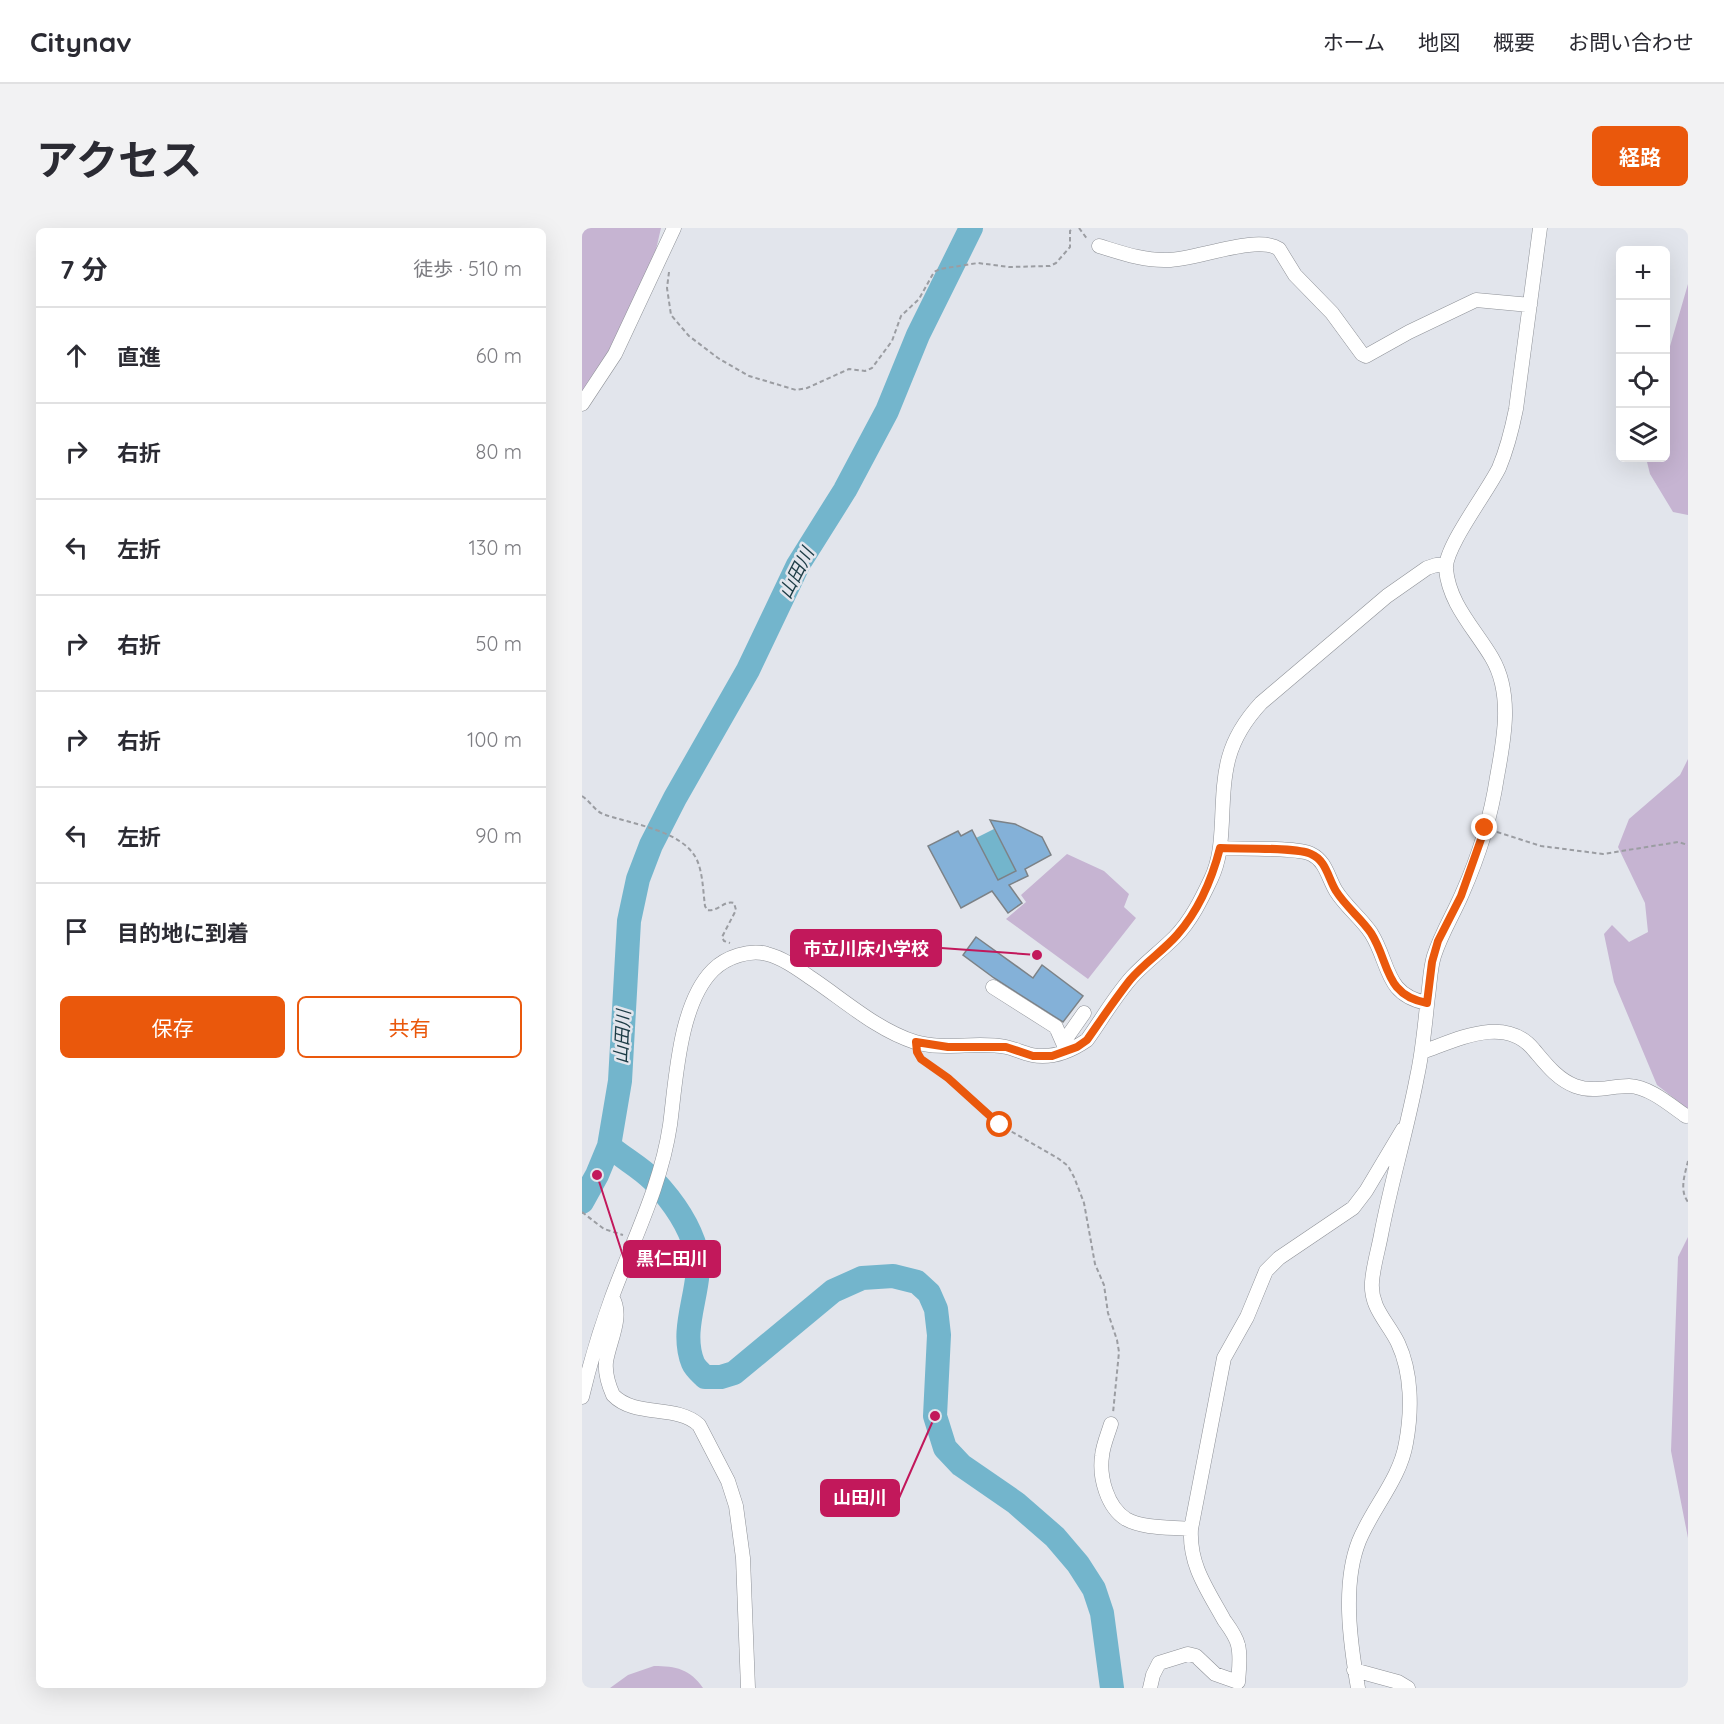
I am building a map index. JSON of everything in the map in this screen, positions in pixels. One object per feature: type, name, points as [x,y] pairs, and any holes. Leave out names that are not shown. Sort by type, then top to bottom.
[{"type":"street","points":[[582,404],[615,354],[674,228]]},
{"type":"street","points":[[1358,1688],[1354,1670],[1349,1597],[1351,1566],[1360,1539],[1402,1460],[1410,1407],[1404,1358],[1396,1340],[1377,1312],[1372,1282],[1388,1198],[1408,1127],[1422,1052],[1432,962],[1438,941],[1461,896],[1485,828],[1497,780],[1505,721],[1505,697],[1500,675],[1492,658],[1458,607],[1450,588],[1445,565],[1450,550],[1487,491],[1510,438],[1516,409],[1540,228]]},
{"type":"street","points":[[1100,246],[1141,259],[1165,261],[1183,260],[1237,246],[1275,246],[1294,275],[1332,313],[1362,354],[1366,356],[1476,300],[1530,305]]},
{"type":"street","points":[[582,1397],[588,1369],[612,1297],[654,1194],[661,1170],[670,1127],[677,1060],[691,1010],[703,983],[714,969],[742,954],[756,952],[778,958],[795,967],[884,1028],[916,1042],[948,1047],[1006,1047],[1033,1056],[1052,1056],[1065,1048],[1087,1040],[1131,979],[1177,936],[1203,896],[1213,875],[1220,848],[1223,780],[1235,737],[1247,719],[1261,704],[1387,596],[1427,568],[1445,565]]},
{"type":"street","points":[[1220,848],[1304,851],[1319,859],[1335,889],[1372,935],[1386,971],[1395,985],[1404,996],[1414,1001],[1427,1003]]},
{"type":"street","points":[[993,987],[1056,1027],[1065,1048]]},
{"type":"street","points":[[1065,1048],[1084,1013]]},
{"type":"street","points":[[1422,1052],[1481,1032],[1506,1032],[1518,1036],[1529,1044],[1550,1070],[1573,1085],[1599,1090],[1630,1086],[1641,1089],[1655,1094],[1686,1116]]},
{"type":"street","points":[[1150,1688],[1159,1663],[1188,1654],[1196,1656],[1215,1674],[1238,1682],[1240,1660],[1238,1642],[1204,1584],[1193,1560],[1190,1544],[1191,1528],[1224,1358],[1247,1317],[1266,1271],[1279,1258],[1353,1208],[1366,1191],[1397,1136],[1408,1127]]},
{"type":"street","points":[[612,1297],[617,1305],[617,1317],[606,1364],[613,1395],[629,1405],[692,1419],[699,1425],[734,1494],[743,1558],[748,1688]]},
{"type":"street","points":[[1111,1424],[1102,1455],[1103,1474],[1109,1498],[1115,1509],[1127,1519],[1144,1525],[1191,1528]]},
{"type":"street","points":[[1354,1670],[1398,1682],[1408,1688]]},
{"type":"path","points":[[670,268],[667,288],[671,315],[689,336],[717,358],[749,376],[796,390],[807,388],[849,369],[872,368],[892,341],[901,316],[919,299],[934,272],[978,263],[1044,268],[1056,263],[1070,247],[1070,231],[1073,228]]},
{"type":"path","points":[[582,796],[601,813],[651,828],[690,850],[700,870],[705,906],[708,910],[714,910],[728,902],[736,906],[722,938],[724,941],[737,945],[742,954]]},
{"type":"path","points":[[1485,828],[1541,846],[1585,853],[1603,854],[1678,843],[1688,845]]},
{"type":"path","points":[[916,1042],[917,1052],[921,1059],[948,1078],[1000,1125],[1059,1159],[1068,1166],[1074,1177],[1084,1203],[1095,1264],[1104,1285],[1108,1313],[1118,1340],[1119,1352],[1111,1424]]},
{"type":"path","points":[[1688,1161],[1683,1183],[1684,1197],[1688,1202]]},
{"type":"path","points":[[583,1213],[604,1229],[636,1240]]},
{"type":"shaded area","points":[[582,228],[661,228],[655,254],[582,411]]},
{"type":"shaded area","points":[[1688,284],[1688,515],[1673,512],[1650,474],[1647,462],[1670,462],[1670,346]]},
{"type":"shaded area","points":[[1688,759],[1688,1109],[1657,1085],[1614,982],[1604,934],[1612,925],[1629,942],[1648,932],[1645,903],[1618,847],[1629,819],[1680,775]]},
{"type":"shaded area","points":[[1067,854],[1104,871],[1129,894],[1124,907],[1136,918],[1088,979],[1006,919],[1026,902],[1021,895]]},
{"type":"shaded area","points":[[1688,1237],[1688,1538],[1671,1451],[1678,1257]]},
{"type":"shaded area","points":[[654,1666],[682,1670],[693,1677],[703,1688],[610,1688],[628,1675]]},
{"type":"water","points":[[994,829],[1016,871],[998,880],[976,838]]},
{"type":"building","points":[[990,820],[1015,824],[1042,837],[1051,855],[1025,869],[1028,876],[1009,885],[1022,903],[1008,913],[992,891],[961,908],[928,846],[958,831],[961,836],[972,830],[998,880],[1016,871]]},
{"type":"building","points":[[976,937],[1033,978],[1042,965],[1083,996],[1063,1022],[994,978],[963,955]]},
{"type":"waterway","name":"山田川","points":[[582,1202],[609,1146],[620,1081],[629,921],[638,879],[651,845],[748,670],[798,565],[845,490],[887,411],[918,335],[971,228]]},
{"type":"waterway","name":"山田川","points":[[609,1146],[643,1171],[660,1187],[679,1212],[693,1240],[698,1263],[688,1335],[689,1349],[694,1365],[705,1377],[721,1377],[734,1373],[833,1291],[862,1278],[893,1276],[917,1282],[929,1293],[936,1309],[939,1335],[935,1416],[945,1448],[961,1465],[1016,1503],[1055,1537],[1078,1564],[1094,1589],[1102,1613],[1112,1688]]},
{"type":"place","name":"市立川床小学校","points":[[1037,955]]},
{"type":"place","name":"黒仁田川","points":[[597,1175]]},
{"type":"place","name":"山田川","points":[[935,1416]]},
{"type":"route","points":[[1000,1125],[948,1078],[921,1059],[917,1052],[916,1042],[948,1047],[981,1045],[1006,1047],[1033,1056],[1052,1056],[1077,1047],[1087,1040],[1131,979],[1177,936],[1203,896],[1213,875],[1220,848],[1304,851],[1313,854],[1319,859],[1344,902],[1372,935],[1386,971],[1395,985],[1404,996],[1414,1001],[1427,1003],[1432,962],[1438,941],[1471,873],[1485,828]]}]
